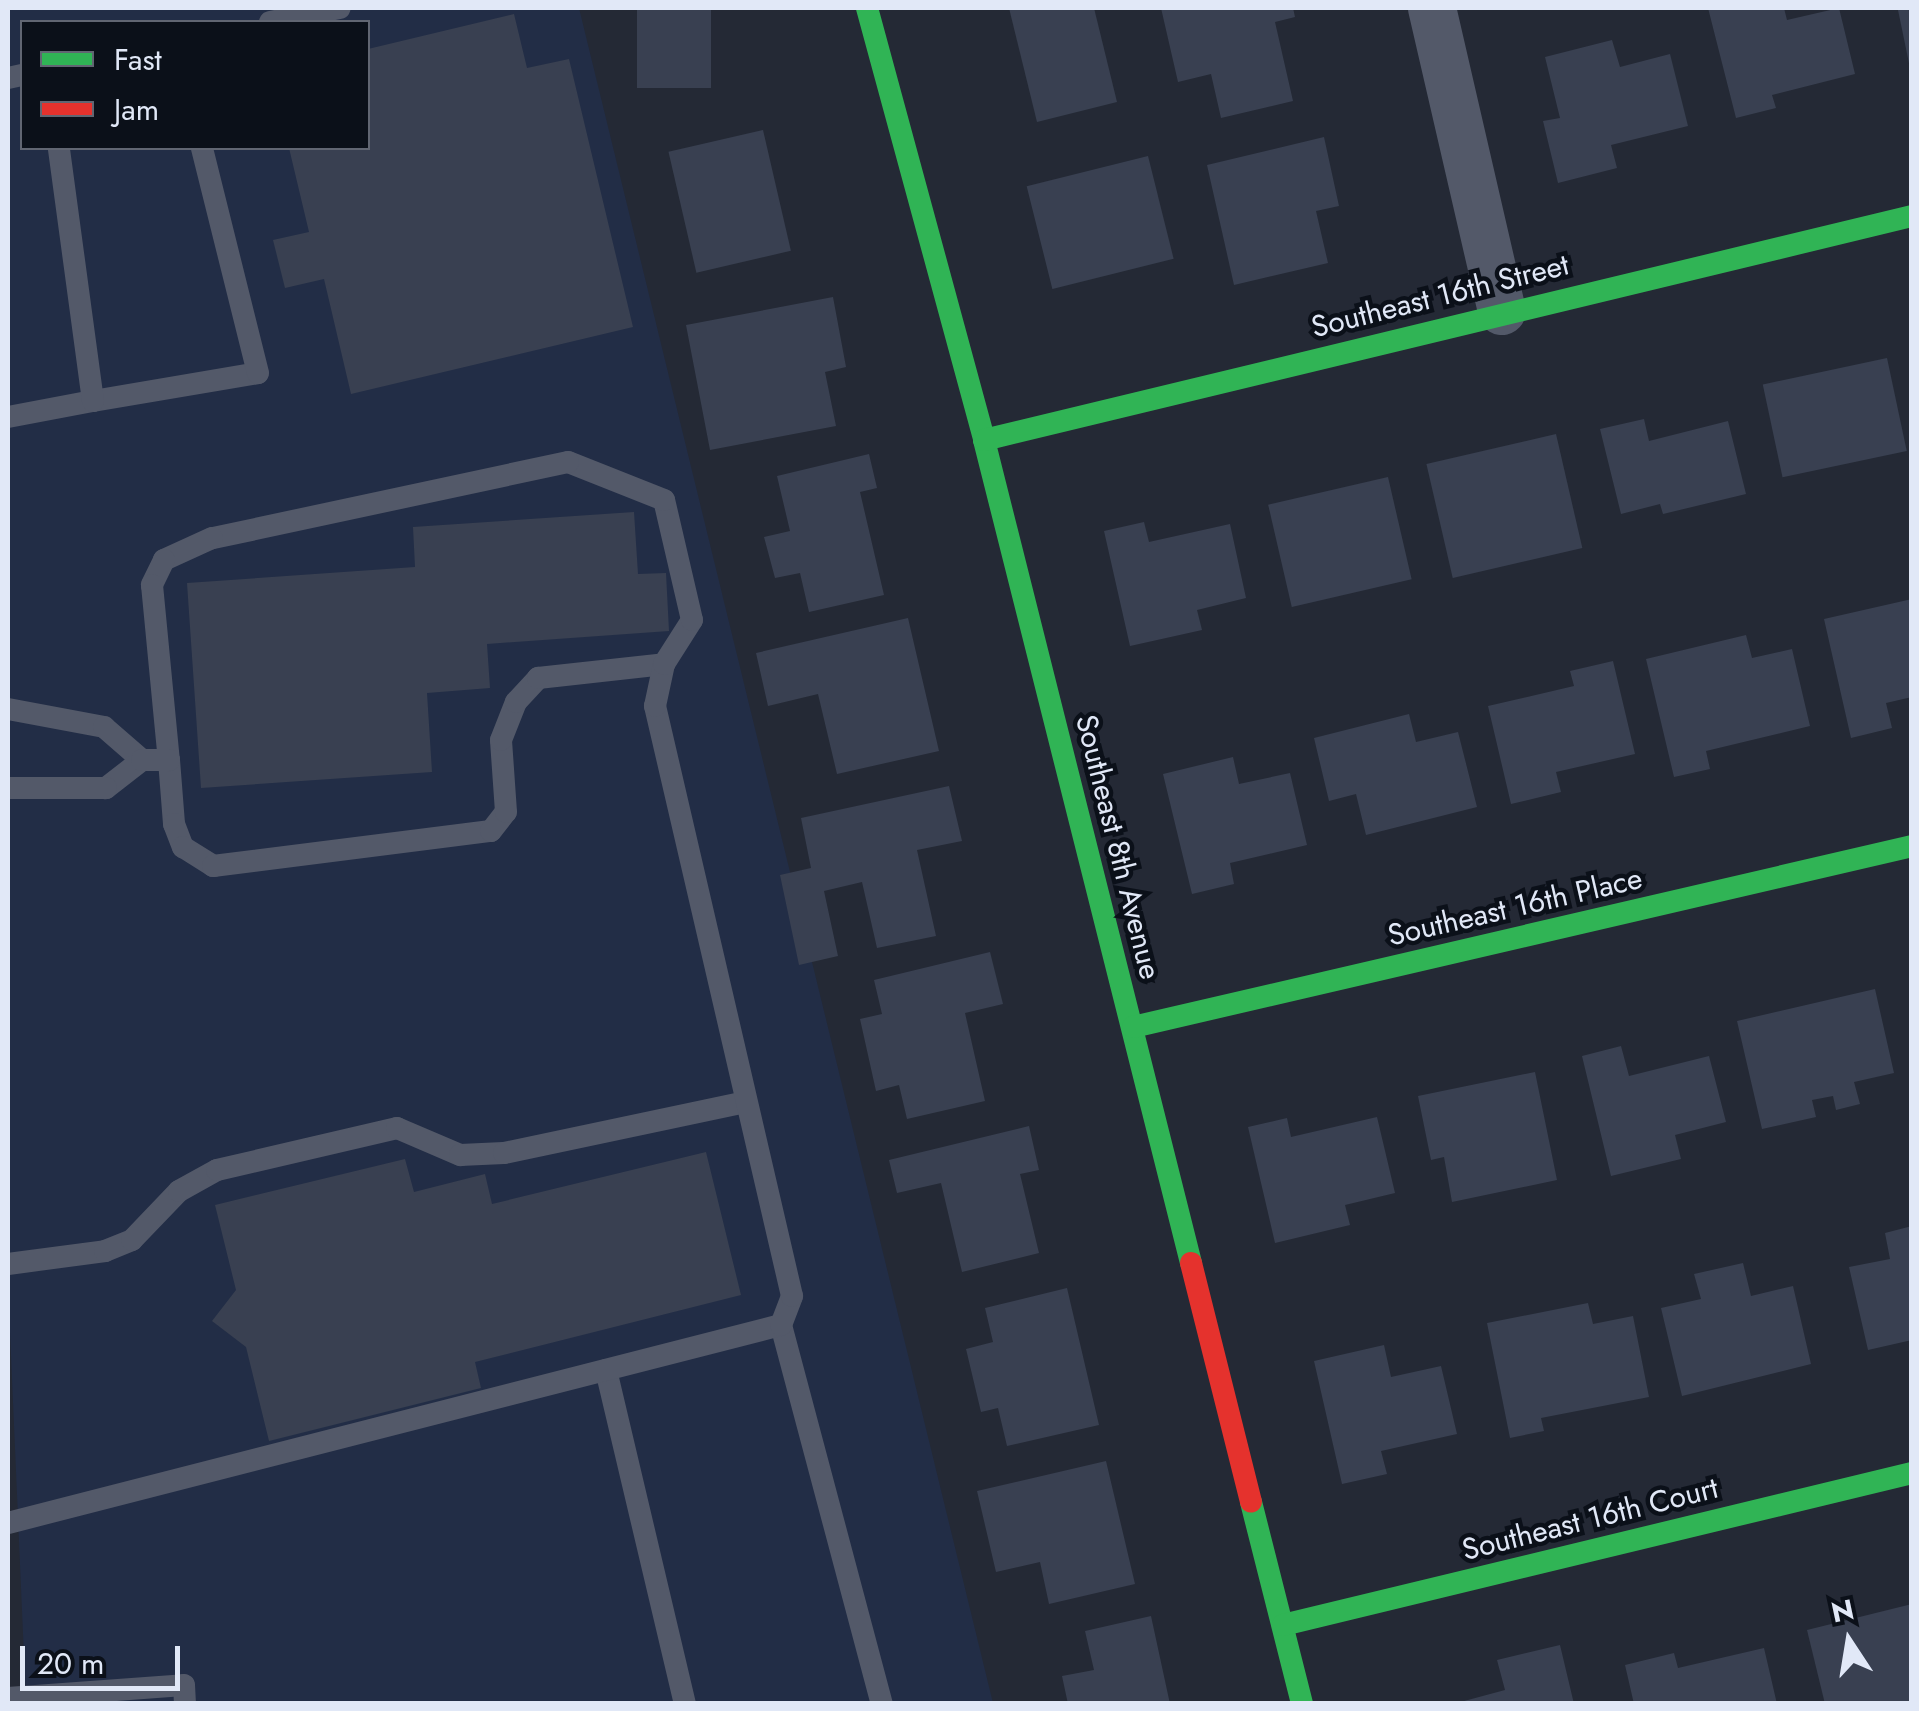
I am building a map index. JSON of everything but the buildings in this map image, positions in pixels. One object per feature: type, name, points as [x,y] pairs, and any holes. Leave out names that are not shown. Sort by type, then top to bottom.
[{"type":"street","name":"Southeast 8th Avenue","points":[[867,8],[984,440],[1302,1704]]},
{"type":"street","points":[[1432,8],[1502,311]]},
{"type":"street","name":"Southeast 16th Street","points":[[984,440],[1502,311],[1912,216]]},
{"type":"street","name":"Southeast 16th Place","points":[[1133,1026],[1912,846]]},
{"type":"street","name":"Southeast 16th Court","points":[[1283,1625],[1912,1473]]},
{"type":"lane","points":[[280,20],[340,8]]},
{"type":"lane","points":[[59,150],[93,401]]},
{"type":"lane","points":[[8,417],[258,373],[202,150]]},
{"type":"lane","points":[[664,664],[538,678],[516,702],[501,740],[506,812],[490,831],[213,866],[183,847],[169,760],[152,585],[164,560],[212,538],[568,462],[664,500],[692,620],[664,664],[655,706],[792,1296],[782,1326],[882,1704]]},
{"type":"lane","points":[[8,710],[104,727],[142,760]]},
{"type":"lane","points":[[8,788],[106,788],[142,760],[169,760]]},
{"type":"lane","points":[[8,1264],[104,1252],[132,1240],[179,1191],[216,1170],[398,1128],[460,1155],[504,1153],[746,1102]]},
{"type":"lane","points":[[8,1523],[782,1326]]},
{"type":"lane","points":[[606,1370],[685,1704]]},
{"type":"lane","points":[[8,1698],[185,1694]]},
{"type":"shaded area","points":[[8,8],[579,8],[993,1703],[26,1703],[8,1286]]},
{"type":"traffic: fast","points":[[867,8],[984,440],[1191,1263]]},
{"type":"traffic: fast","points":[[984,440],[1912,216]]},
{"type":"traffic: fast","points":[[1133,1027],[1912,846]]},
{"type":"traffic: fast","points":[[1283,1625],[1912,1473]]},
{"type":"traffic: fast","points":[[1251,1502],[1302,1704]]},
{"type":"traffic: jam","points":[[1191,1263],[1251,1502]]}]
